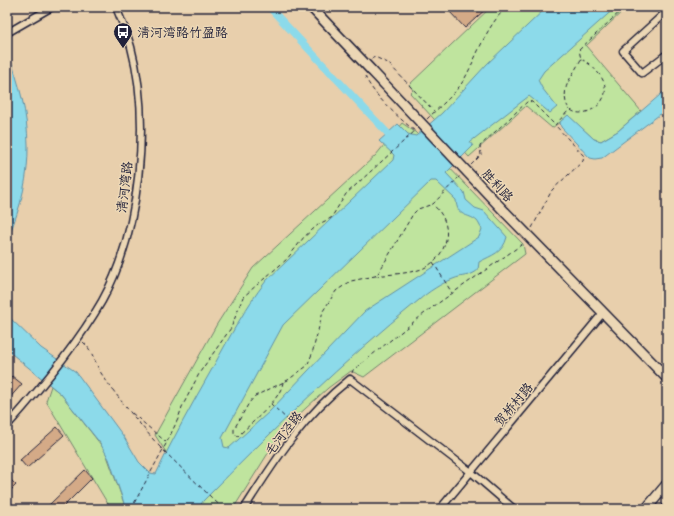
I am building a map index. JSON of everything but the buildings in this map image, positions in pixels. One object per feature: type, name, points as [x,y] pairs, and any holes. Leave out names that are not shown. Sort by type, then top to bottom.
[{"type":"main road","name":"胜利路","points":[[311,7],[364,62],[368,73],[505,212],[602,314],[667,378]]},
{"type":"main road","points":[[646,509],[667,484]]},
{"type":"street","points":[[9,32],[52,7]]},
{"type":"street","name":"清河湾路","points":[[7,426],[78,338],[102,300],[120,260],[132,217],[138,174],[140,122],[136,76],[131,47],[116,7]]},
{"type":"street","points":[[667,11],[624,51],[642,73],[667,54]]},
{"type":"street","name":"贺桥村路","points":[[440,509],[602,314]]},
{"type":"street","points":[[350,379],[470,472],[514,509]]},
{"type":"street","name":"毛河泾路","points":[[244,509],[278,455],[298,430],[339,388],[350,379]]},
{"type":"path","points":[[364,62],[375,57],[388,62],[435,111],[464,80],[492,23],[507,7]]},
{"type":"path","points":[[581,59],[586,61],[604,80],[604,94],[602,102],[589,113],[581,114],[570,109],[565,100],[566,86],[581,59],[579,50],[624,7]]},
{"type":"path","points":[[368,73],[367,81],[402,121],[415,131]]},
{"type":"path","points":[[470,166],[481,155],[480,146],[528,101],[532,102],[584,156],[583,160],[552,190],[536,222]]},
{"type":"path","points":[[555,125],[570,109]]},
{"type":"path","points":[[131,509],[167,442],[182,407],[200,372],[231,328],[242,297],[284,262],[304,237],[319,224],[331,218],[346,194],[410,136]]},
{"type":"path","points":[[375,276],[379,272],[413,214],[418,209],[433,204],[465,171]]},
{"type":"path","points":[[283,382],[282,390],[271,404],[238,436],[234,434],[234,429],[249,403],[255,396],[299,373],[306,366],[312,354],[323,310],[336,291],[351,281],[375,276],[415,271],[425,267],[440,254],[445,245],[447,226],[445,218],[433,204]]},
{"type":"path","points":[[350,379],[352,370],[390,339],[523,246]]},
{"type":"path","points":[[433,261],[453,294]]},
{"type":"path","points":[[78,338],[88,346],[101,374],[159,446],[224,509]]},
{"type":"path","points":[[271,404],[298,430]]},
{"type":"path","points":[[130,411],[167,442]]},
{"type":"green space","points":[[491,7],[627,7],[586,46],[641,111],[618,131],[601,141],[594,139],[568,116],[552,128],[526,106],[469,157],[410,93],[413,90],[409,85]]},
{"type":"green space","points":[[402,123],[415,132],[523,244],[525,254],[364,377],[351,371],[328,388],[284,428],[233,509],[202,509],[155,435],[217,324],[253,268],[376,155]]},
{"type":"green space","points":[[51,386],[61,394],[105,450],[126,509],[111,509],[46,401]]},
{"type":"water","points":[[547,7],[616,7],[544,71],[538,80],[542,88],[557,107],[550,113],[529,96],[470,142],[473,146],[446,173],[464,192],[466,200],[475,208],[484,211],[507,237],[503,247],[493,255],[479,262],[478,270],[475,272],[440,285],[427,294],[363,347],[308,397],[203,501],[200,506],[202,509],[126,509],[109,459],[100,443],[61,394],[7,350],[7,315],[41,348],[76,372],[124,437],[139,462],[150,473],[156,474],[183,421],[231,335],[266,281],[393,160],[394,155],[379,141],[398,124],[408,134],[416,136],[442,113],[487,64]],"holes":[[[431,181],[436,181],[456,200],[458,210],[478,222],[482,229],[479,237],[365,311],[269,412],[229,448],[224,447],[222,438],[283,325]]]},
{"type":"water","points":[[7,50],[16,75],[22,99],[28,145],[27,168],[23,191],[17,215],[7,240]]},
{"type":"water","points":[[667,89],[667,109],[602,158],[590,158],[561,127],[560,122],[568,115],[594,139],[601,141],[618,131]]},
{"type":"waterway","points":[[269,7],[394,140]]},
{"type":"place","name":"清河湾路竹盈路","points":[[123,49]]}]
